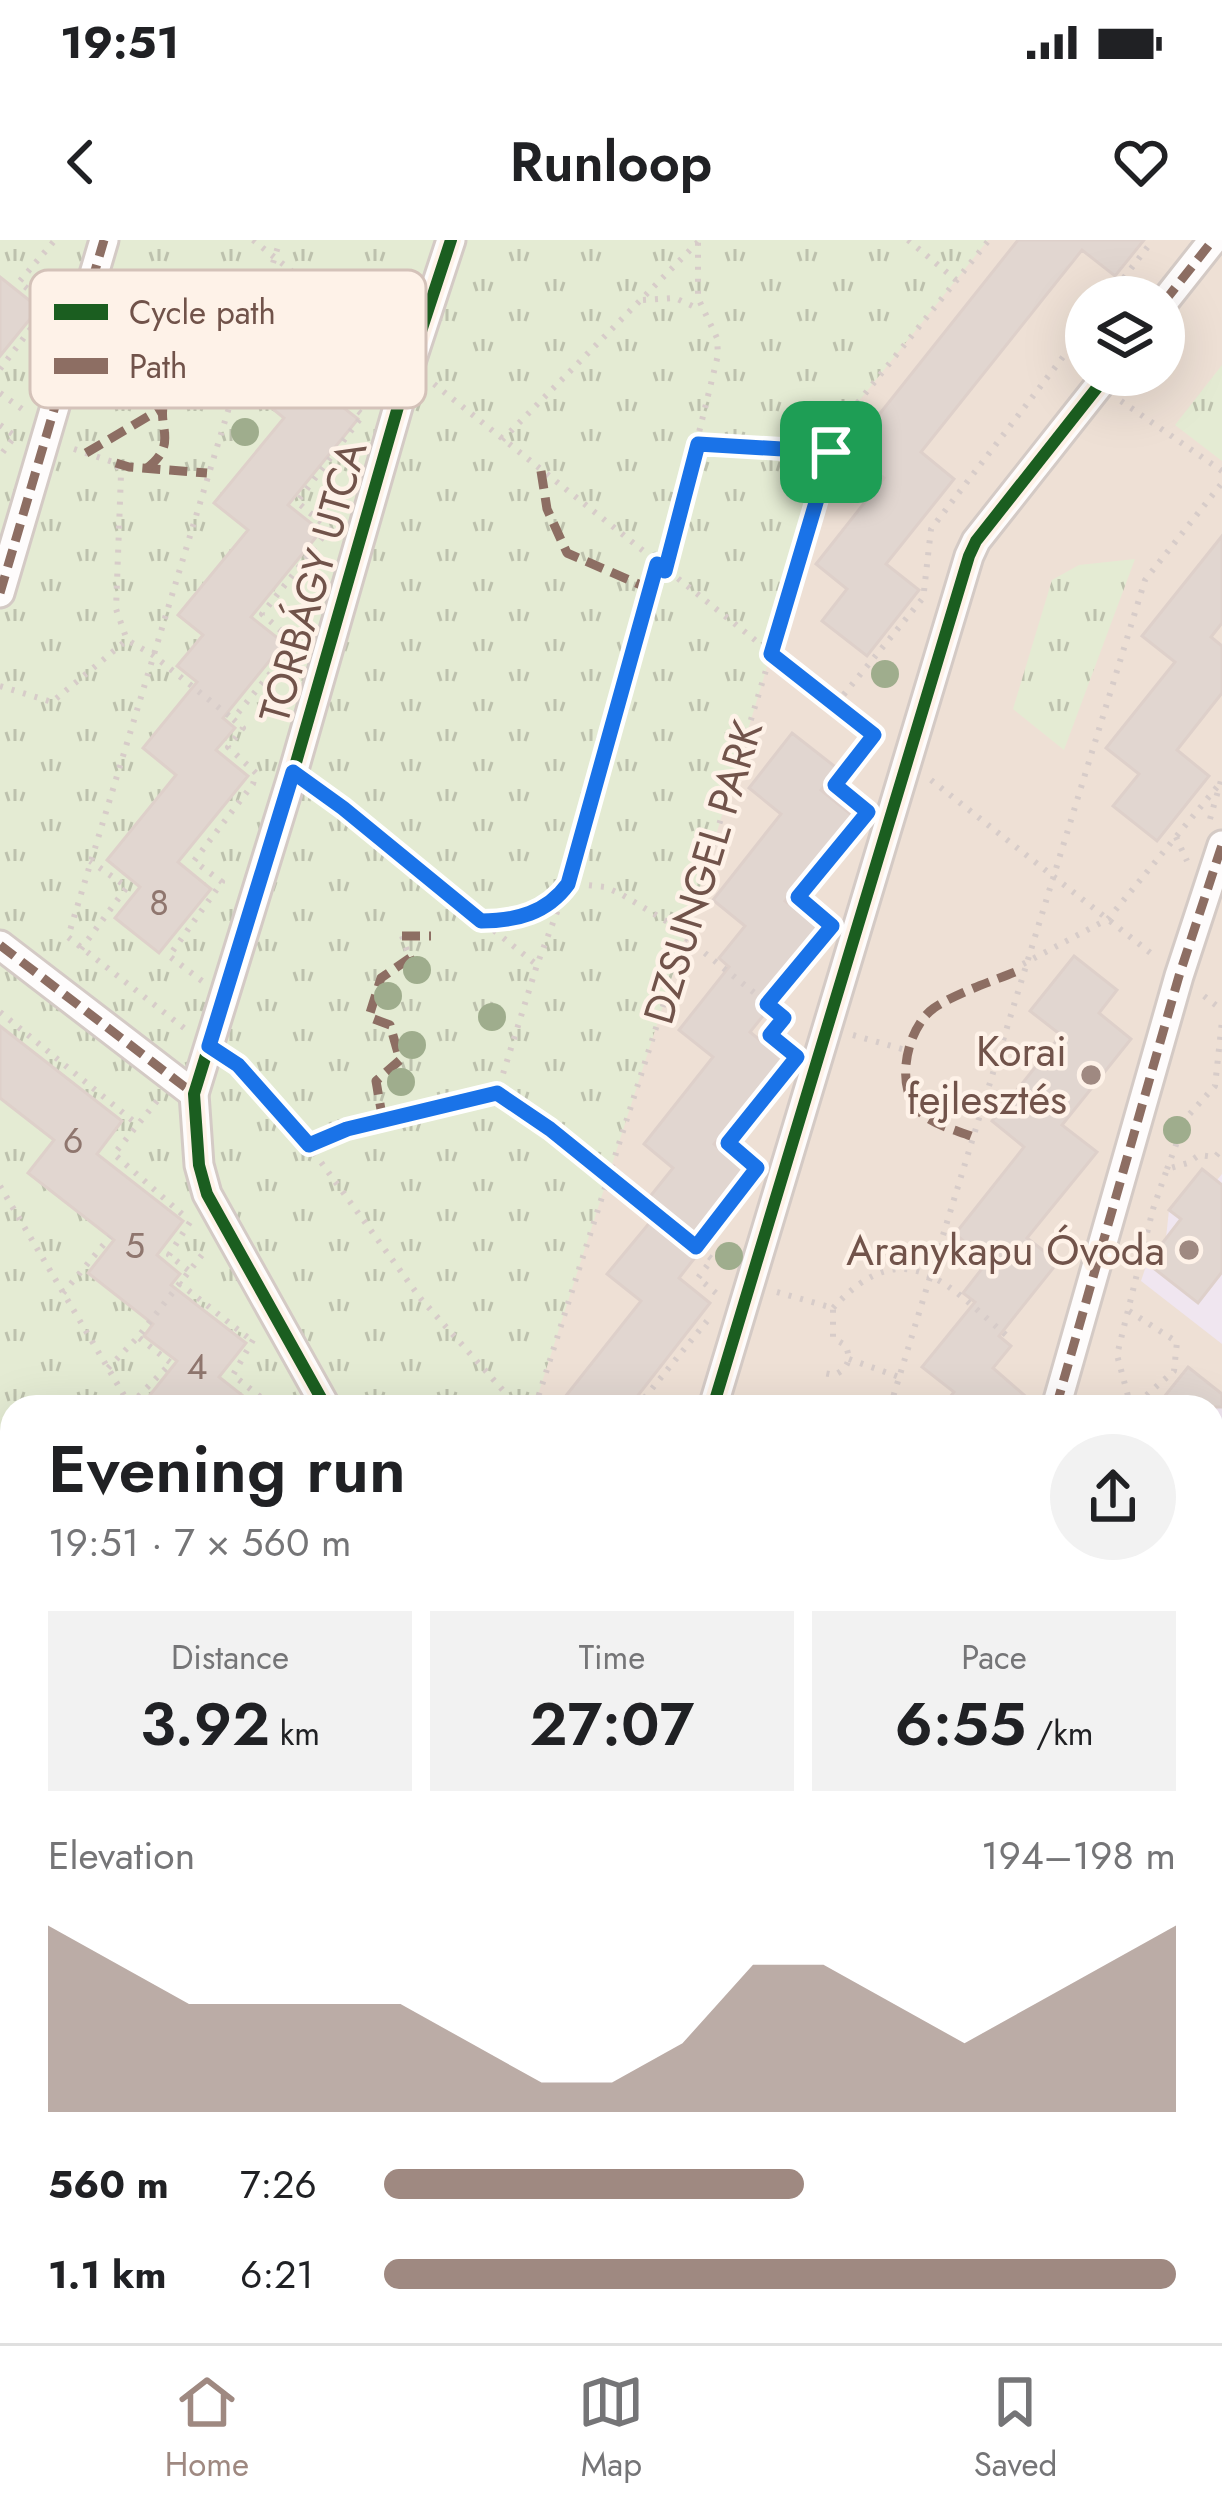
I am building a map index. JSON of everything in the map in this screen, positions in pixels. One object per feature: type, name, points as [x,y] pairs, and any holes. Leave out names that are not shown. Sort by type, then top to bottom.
[{"type":"street","points":[[95,270],[104,240]]},
{"type":"street","name":"TORBÁGY UTCA","points":[[426,316],[451,240]]},
{"type":"street","points":[[1185,276],[1213,240]]},
{"type":"street","points":[[717,1395],[976,541],[1090,396]]},
{"type":"street","points":[[0,593],[55,408]]},
{"type":"street","name":"TORBÁGY UTCA","points":[[319,1395],[207,1195],[199,1166],[194,1094],[398,408]]},
{"type":"street","points":[[1059,1395],[1179,976],[1222,845]]},
{"type":"street","points":[[0,945],[194,1094]]},
{"type":"path","points":[[30,270],[55,240]]},
{"type":"path","points":[[253,240],[290,270]]},
{"type":"path","points":[[268,270],[280,240]]},
{"type":"path","points":[[908,240],[956,280]]},
{"type":"path","points":[[1125,276],[1153,240]]},
{"type":"path","points":[[502,440],[699,241]]},
{"type":"path","points":[[665,571],[718,355],[717,338],[704,314],[696,278],[699,241]]},
{"type":"path","points":[[640,300],[675,298],[704,314]]},
{"type":"path","points":[[0,369],[30,329]]},
{"type":"path","points":[[426,378],[1222,1010]]},
{"type":"path","points":[[227,408],[68,938],[238,1065],[309,1145],[421,1298],[507,1395]]},
{"type":"path","points":[[233,719],[295,643],[262,614],[329,529],[297,502],[363,416],[354,408]]},
{"type":"path","points":[[1132,409],[1222,471]]},
{"type":"path","points":[[0,425],[15,436],[0,456]]},
{"type":"path","points":[[698,444],[831,452]]},
{"type":"path","points":[[96,456],[116,463],[121,474],[116,609],[127,640],[153,655],[243,728],[228,747],[256,773],[254,784],[194,861],[222,882],[169,956],[225,995]]},
{"type":"path","points":[[893,1395],[1145,580],[1222,483]]},
{"type":"path","points":[[497,1093],[568,884],[657,564]]},
{"type":"path","points":[[836,704],[923,598]]},
{"type":"path","points":[[0,686],[52,702],[127,640]]},
{"type":"path","points":[[868,812],[835,785],[874,735]]},
{"type":"path","points":[[293,772],[537,965]]},
{"type":"path","points":[[1024,964],[1108,919],[1220,784]]},
{"type":"path","points":[[767,1004],[832,926],[798,897],[854,829]]},
{"type":"path","points":[[82,949],[127,887],[90,861]]},
{"type":"path","points":[[481,921],[526,915],[556,899],[568,884]]},
{"type":"path","points":[[568,884],[605,887],[686,935],[784,1018],[770,1035],[797,1057]]},
{"type":"path","points":[[402,936],[408,953]]},
{"type":"path","points":[[0,1012],[138,1124]]},
{"type":"path","points":[[1129,1395],[1117,1355],[1153,1209],[1186,1118],[1215,1090],[1222,1021]]},
{"type":"path","points":[[827,1027],[909,1051]]},
{"type":"path","points":[[696,1247],[757,1168],[728,1143],[783,1074]]},
{"type":"path","points":[[309,1145],[347,1129],[497,1093],[550,1129],[712,1259],[698,1277],[724,1300]]},
{"type":"path","points":[[159,1098],[114,1154],[191,1221],[170,1255],[188,1270]]},
{"type":"path","points":[[1167,1169],[1199,1155],[1215,1157],[1222,1149]]},
{"type":"path","points":[[0,1186],[123,1395]]},
{"type":"path","points":[[63,1293],[110,1237]]},
{"type":"path","points":[[108,1369],[207,1248]]},
{"type":"path","points":[[819,1372],[834,1375],[849,1359],[845,1345],[832,1338],[833,1308],[847,1293],[905,1267],[931,1273],[1012,1340]]},
{"type":"path","points":[[179,1282],[252,1341]]},
{"type":"path","points":[[797,1298],[833,1308]]},
{"type":"path","points":[[1129,1311],[1177,1342],[1174,1371],[1146,1395]]},
{"type":"path","points":[[647,1395],[710,1318]]},
{"type":"path","points":[[258,1331],[233,1375],[258,1395]]},
{"type":"path","points":[[138,1337],[171,1363],[140,1395]]},
{"type":"path","points":[[849,1359],[898,1377]]},
{"type":"shaded area","points":[[0,240],[1222,240],[1222,1395],[0,1395]]},
{"type":"shaded area","name":"Aranykapu Óvoda","points":[[1202,1169],[1217,1180],[1222,1174],[1222,1344],[1141,1281],[1147,1263],[1166,1238],[1169,1210]]},
{"type":"shaded area","points":[[1188,1367],[1222,1394],[1222,1395],[1166,1395]]},
{"type":"green space","points":[[0,240],[988,240],[838,433],[685,937],[538,1395],[0,1395]]},
{"type":"green space","points":[[1222,365],[1222,461],[1175,425]]},
{"type":"green space","points":[[1135,559],[1064,750],[1013,709],[1052,580],[1079,565]]},
{"type":"building","points":[[1018,240],[1144,240],[1115,276],[1082,250],[921,452],[954,479],[886,564],[919,590],[867,656],[822,621],[847,589],[816,564],[884,478],[850,451]]},
{"type":"building","points":[[0,277],[30,301],[30,319],[0,356]]},
{"type":"building","points":[[272,408],[344,408],[358,419],[288,505],[321,531],[251,617],[284,643],[223,718],[235,728],[216,750],[248,776],[178,862],[211,889],[159,953],[115,918],[140,887],[107,860],[176,775],[143,748],[197,682],[177,666],[203,635],[178,615],[248,530],[214,503],[284,418]]},
{"type":"building","points":[[1222,536],[1222,623],[1211,637],[1222,646],[1222,693],[1177,750],[1209,776],[1157,841],[1113,806],[1139,774],[1106,748],[1175,662],[1142,636]]},
{"type":"building","points":[[792,733],[838,769],[821,790],[853,816],[785,901],[818,927],[757,1003],[767,1011],[750,1032],[783,1059],[714,1144],[746,1170],[685,1246],[697,1255],[679,1278],[710,1303],[638,1395],[567,1395],[641,1301],[607,1274],[661,1209],[648,1199],[673,1168],[644,1144],[713,1057],[679,1030],[729,967],[719,958],[745,926],[713,900],[781,814],[749,788]]},
{"type":"building","points":[[1074,956],[1117,990],[1099,1013],[1131,1039],[1062,1125],[1097,1152],[1027,1238],[1058,1262],[999,1336],[1011,1346],[993,1368],[1024,1395],[952,1395],[954,1392],[922,1367],[975,1302],[963,1293],[988,1261],[955,1234],[1024,1147],[992,1121],[1061,1035],[1030,1011]]},
{"type":"building","points":[[0,1026],[122,1121],[97,1154],[183,1221],[157,1255],[180,1274],[171,1285],[246,1343],[219,1377],[242,1395],[150,1395],[177,1361],[144,1336],[153,1324],[88,1273],[114,1240],[28,1173],[54,1140],[0,1098]]},
{"type":"building","name":"Aranykapu Óvoda","points":[[1202,1169],[1222,1185],[1222,1272],[1198,1303],[1147,1263],[1181,1219],[1169,1210]]},
{"type":"building","points":[[1188,1367],[1222,1394],[1222,1395],[1166,1395]]},
{"type":"marked path","points":[[95,270],[104,240]]},
{"type":"marked path","points":[[1185,276],[1213,240]]},
{"type":"marked path","points":[[0,593],[55,408]]},
{"type":"marked path","points":[[147,468],[163,449],[163,408]]},
{"type":"marked path","points":[[86,453],[159,410]]},
{"type":"marked path","points":[[116,463],[207,473]]},
{"type":"marked path","points":[[541,471],[547,509],[567,553],[650,589]]},
{"type":"marked path","points":[[1059,1395],[1179,976],[1222,845]]},
{"type":"marked path","points":[[402,936],[431,936]]},
{"type":"marked path","points":[[0,945],[194,1094]]},
{"type":"marked path","points":[[383,1121],[376,1081],[400,1060],[390,1025],[371,1018],[370,1013],[381,978],[410,958],[408,953]]},
{"type":"marked path","points":[[971,1136],[930,1120],[911,1100],[906,1072],[911,1042],[934,1008],[1022,969]]},
{"type":"cycle path","points":[[426,316],[451,240]]},
{"type":"cycle path","points":[[717,1395],[969,556],[1090,396]]},
{"type":"cycle path","points":[[319,1395],[207,1194],[199,1165],[194,1094],[398,408]]},
{"type":"place","name":"Korai fejlesztés","points":[[1091,1075]]},
{"type":"place","name":"Aranykapu Óvoda","points":[[1189,1250]]},
{"type":"route","points":[[698,444],[831,452],[771,654],[874,735],[835,785],[868,812],[798,897],[832,926],[767,1004],[784,1018],[770,1035],[797,1057],[728,1143],[757,1168],[696,1247],[550,1129],[497,1093],[347,1129],[309,1145],[238,1065],[209,1046],[293,772],[481,921],[502,921],[542,908],[568,884],[657,564],[665,571],[698,444]]}]
